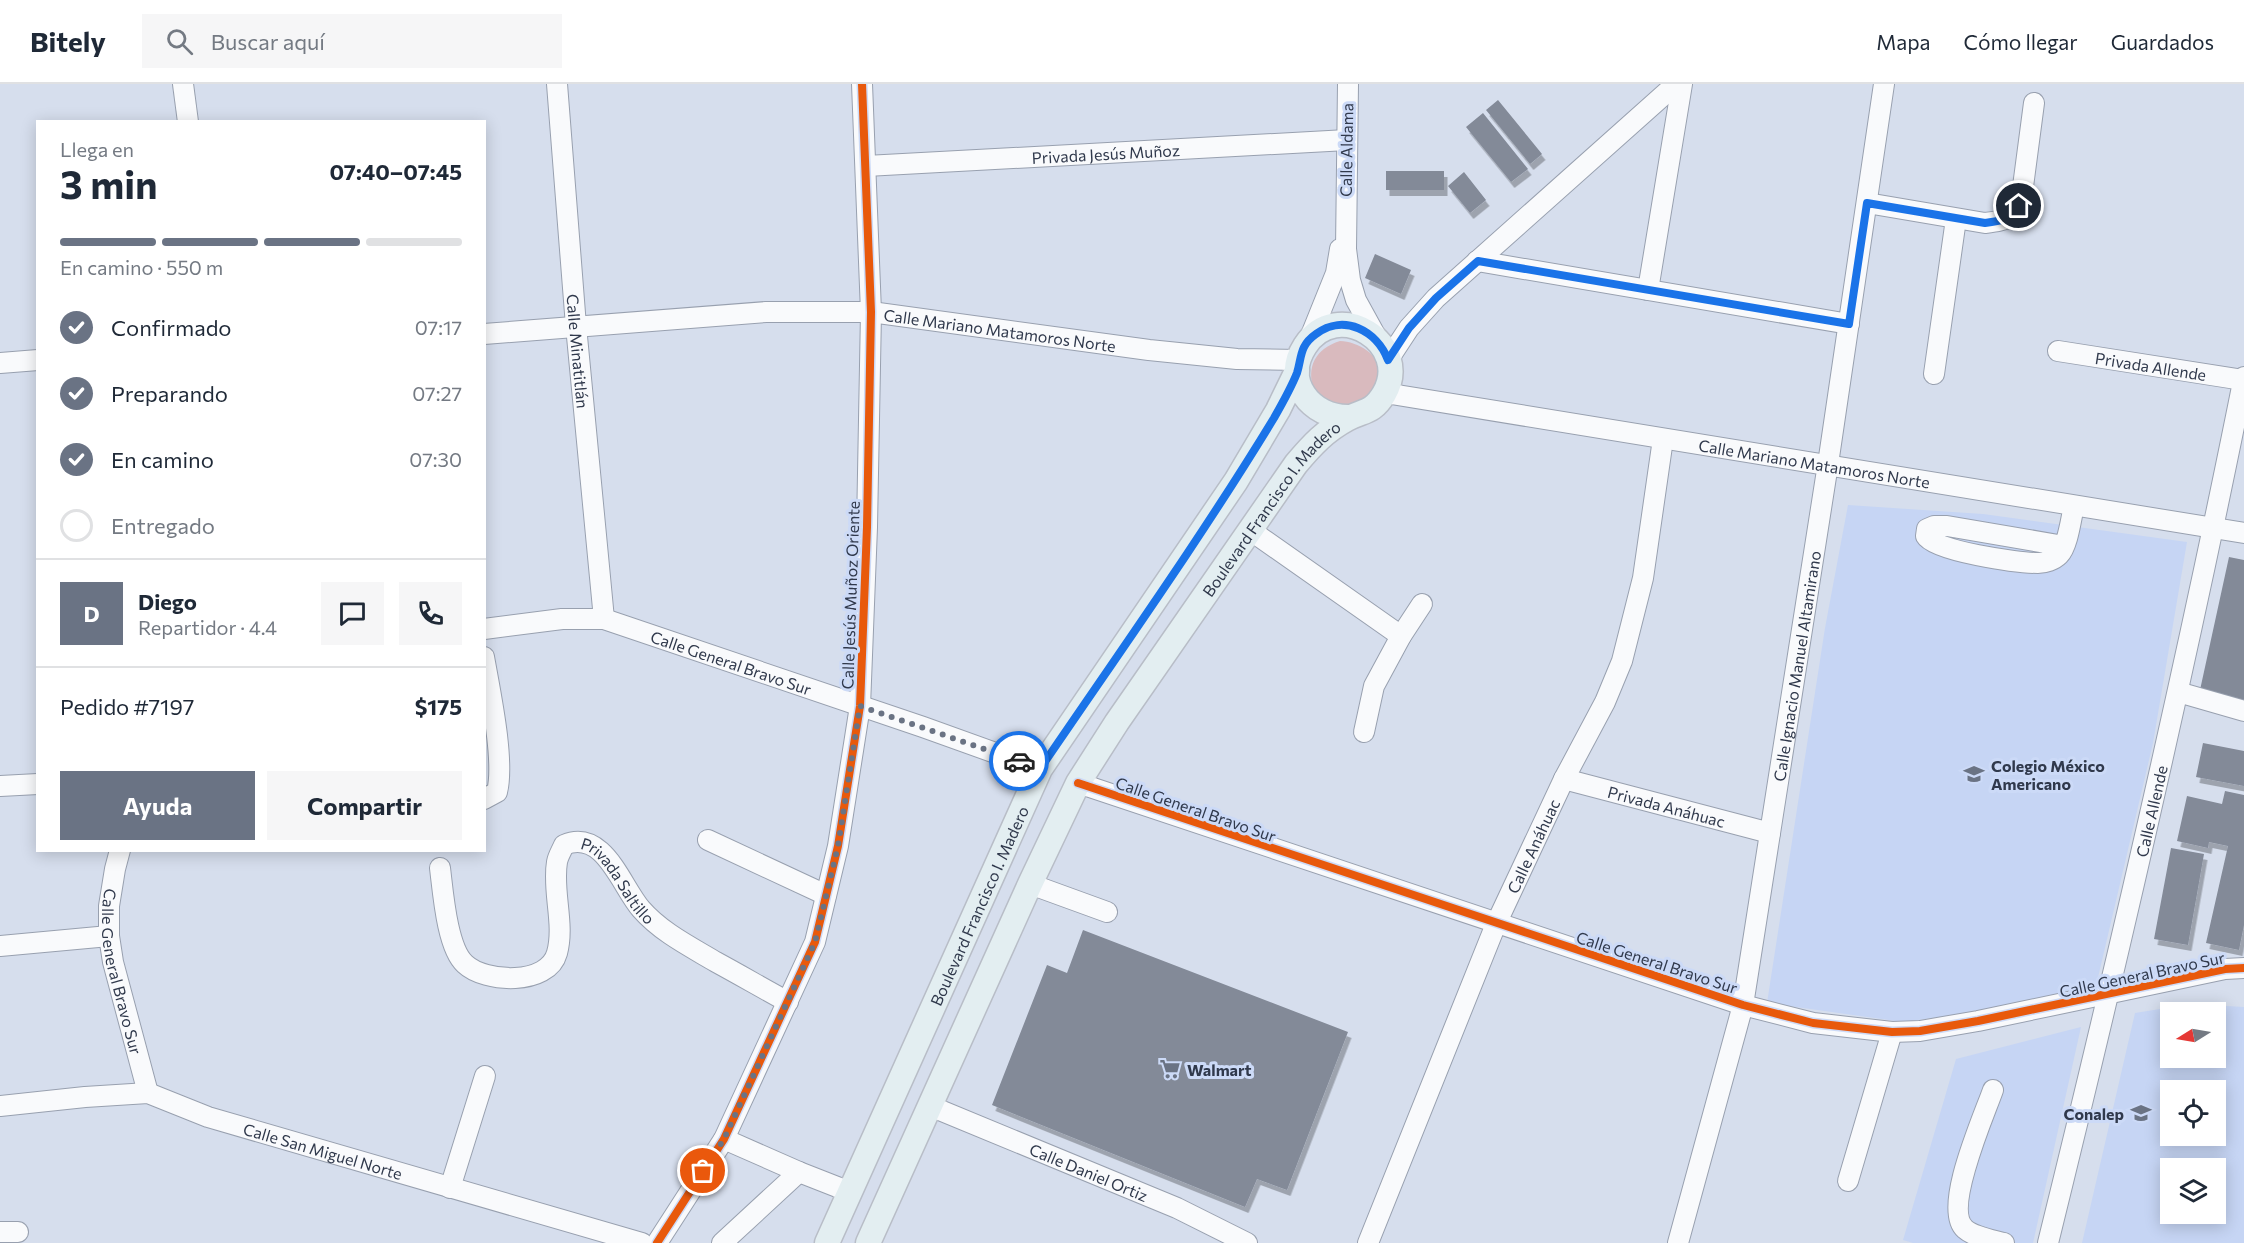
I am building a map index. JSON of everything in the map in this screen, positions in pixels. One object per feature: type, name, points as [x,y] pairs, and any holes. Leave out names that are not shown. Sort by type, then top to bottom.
[{"type":"main road","points":[[1349,325],[1370,333],[1383,350],[1390,371],[1384,393],[1370,410],[1349,417],[1327,415],[1309,402],[1299,382],[1301,357],[1327,328],[1349,325]]},
{"type":"main road","name":"Boulevard Francisco I. Madero","points":[[827,1243],[1040,769],[1236,481],[1278,410],[1301,357]]},
{"type":"main road","name":"Boulevard Francisco I. Madero","points":[[868,1243],[1078,783],[1117,722],[1250,530],[1316,440],[1349,417]]},
{"type":"street","points":[[183,84],[188,120]]},
{"type":"street","name":"Calle Minatitlán","points":[[557,84],[576,326],[604,619]]},
{"type":"street","name":"Calle Jesús Muñoz Oriente","points":[[657,1243],[724,1139],[788,1002],[815,942],[838,846],[860,706],[867,527],[871,312],[862,84]]},
{"type":"street","name":"Calle Aldama","points":[[1348,84],[1345,217],[1350,280],[1359,308],[1383,350]]},
{"type":"street","points":[[1383,350],[1409,328],[1436,298],[1676,84]]},
{"type":"street","points":[[1648,290],[1682,84]]},
{"type":"street","name":"Calle Ignacio Manuel Altamirano","points":[[1678,1243],[1743,1005],[1828,464],[1884,84]]},
{"type":"street","points":[[1867,203],[1985,223],[2010,218],[2019,206],[2034,103]]},
{"type":"street","name":"Privada Jesús Muñoz","points":[[866,166],[1347,140]]},
{"type":"street","name":"Calle Aldama","points":[[1301,357],[1336,273],[1345,217]]},
{"type":"street","points":[[1934,374],[1956,219]]},
{"type":"street","points":[[1478,261],[1849,324]]},
{"type":"street","name":"Calle Mariano Matamoros Norte","points":[[486,334],[766,312],[871,312],[1149,350],[1237,359],[1301,357]]},
{"type":"street","name":"Privada Allende","points":[[2058,351],[2244,379]]},
{"type":"street","points":[[0,363],[36,360]]},
{"type":"street","name":"Calle Allende","points":[[2048,1243],[2109,994],[2178,692],[2244,379]]},
{"type":"street","name":"Calle Mariano Matamoros Norte","points":[[1384,393],[2244,533]]},
{"type":"street","name":"Calle Anáhuac","points":[[1368,1243],[1496,924],[1564,779],[1605,702],[1622,661],[1642,578],[1663,439]]},
{"type":"street","points":[[2064,546],[1947,526],[1934,526],[1927,529],[1926,536],[1929,541],[1938,546],[1983,556],[2037,563],[2049,561],[2059,555],[2064,546],[2074,506]]},
{"type":"street","points":[[1250,530],[1401,636]]},
{"type":"street","points":[[1364,732],[1374,686],[1401,636],[1422,604]]},
{"type":"street","name":"Calle General Bravo Sur","points":[[486,629],[543,621],[604,619],[1040,769]]},
{"type":"street","points":[[486,669],[495,723],[500,782],[497,792],[486,799]]},
{"type":"street","points":[[2178,692],[2244,711]]},
{"type":"street","name":"Privada Anáhuac","points":[[1564,779],[1770,833]]},
{"type":"street","name":"Calle General Bravo Sur","points":[[1078,783],[1743,1005],[1813,1023],[1892,1032],[1920,1031],[2225,969],[2244,968]]},
{"type":"street","points":[[0,786],[36,784]]},
{"type":"street","points":[[708,840],[826,895]]},
{"type":"street","name":"Privada Saltillo","points":[[440,868],[447,919],[454,947],[465,964],[482,973],[513,980],[533,977],[549,967],[557,954],[559,924],[557,861],[564,845],[580,841],[587,842],[600,850],[640,908],[658,926],[678,940],[788,1002]]},
{"type":"street","name":"Calle General Bravo Sur","points":[[119,852],[109,906],[109,936],[113,962],[148,1094]]},
{"type":"street","points":[[1030,884],[1107,912]]},
{"type":"street","points":[[0,946],[109,936]]},
{"type":"street","points":[[1848,1182],[1892,1032]]},
{"type":"street","points":[[450,1188],[486,1076]]},
{"type":"street","points":[[1993,1090],[1960,1186],[1957,1210],[1959,1222],[1966,1230],[2004,1243]]},
{"type":"street","name":"Calle San Miguel Norte","points":[[0,1106],[85,1097],[148,1094],[208,1117],[642,1243]]},
{"type":"street","name":"Calle Daniel Ortiz","points":[[930,1106],[1178,1208],[1247,1243]]},
{"type":"street","points":[[724,1139],[850,1191]]},
{"type":"street","points":[[722,1243],[800,1172]]},
{"type":"shaded area","points":[[1340,341],[1361,346],[1367,350],[1376,361],[1379,375],[1370,398],[1338,409],[1314,391],[1311,374],[1319,354],[1331,344]]},
{"type":"shaded area","name":"Colegio México Americano","points":[[1848,505],[1983,514],[2187,542],[2153,743],[2096,986],[1999,1009],[1903,1022],[1767,1003],[1825,628]]},
{"type":"shaded area","name":"Conalep","points":[[2226,1006],[2244,1007],[2244,1243],[2082,1243],[2135,1013],[2160,1009],[2160,1068],[2226,1068]]},
{"type":"shaded area","points":[[2081,1027],[2033,1243],[1913,1243],[1903,1240],[1956,1059]]},
{"type":"building","points":[[1498,100],[1542,154],[1530,164],[1486,110]]},
{"type":"building","points":[[1483,113],[1528,169],[1511,182],[1466,127]]},
{"type":"building","points":[[1386,171],[1444,171],[1444,190],[1386,190]]},
{"type":"building","points":[[1464,172],[1486,200],[1470,213],[1448,186]]},
{"type":"building","points":[[1375,254],[1411,270],[1401,294],[1365,278]]},
{"type":"building","points":[[2229,557],[2244,560],[2244,700],[2200,690]]},
{"type":"building","points":[[2203,743],[2244,751],[2244,786],[2196,777]]},
{"type":"building","points":[[2225,791],[2244,795],[2244,925],[2239,950],[2206,943],[2228,846],[2209,842],[2208,848],[2177,841],[2187,796],[2222,804]]},
{"type":"building","points":[[2171,848],[2204,854],[2188,945],[2154,939]]},
{"type":"building","name":"Walmart","points":[[1083,930],[1348,1032],[1287,1190],[1257,1179],[1245,1207],[992,1105],[1047,965],[1067,973]]},
{"type":"cycle path","points":[[657,1243],[724,1139],[815,942],[838,846],[860,706],[867,527],[871,312],[862,84]]},
{"type":"cycle path","points":[[1078,783],[1743,1005],[1813,1023],[1892,1032],[1920,1031],[2225,969],[2244,968]]},
{"type":"way so far","points":[[703,1171],[724,1139],[815,942],[838,846],[860,706],[1019,761]]},
{"type":"place","name":"Colegio México Americano","points":[[1974,774]]},
{"type":"place","name":"Walmart","points":[[1170,1069]]},
{"type":"place","name":"Conalep","points":[[2141,1113]]},
{"type":"route","points":[[1019,761],[1040,769],[1236,481],[1278,410],[1297,371],[1302,350],[1317,333],[1338,325],[1360,328],[1378,340],[1388,360],[1409,328],[1436,298],[1478,261],[1849,324],[1867,203],[1985,223],[2010,218],[2019,206]]}]
